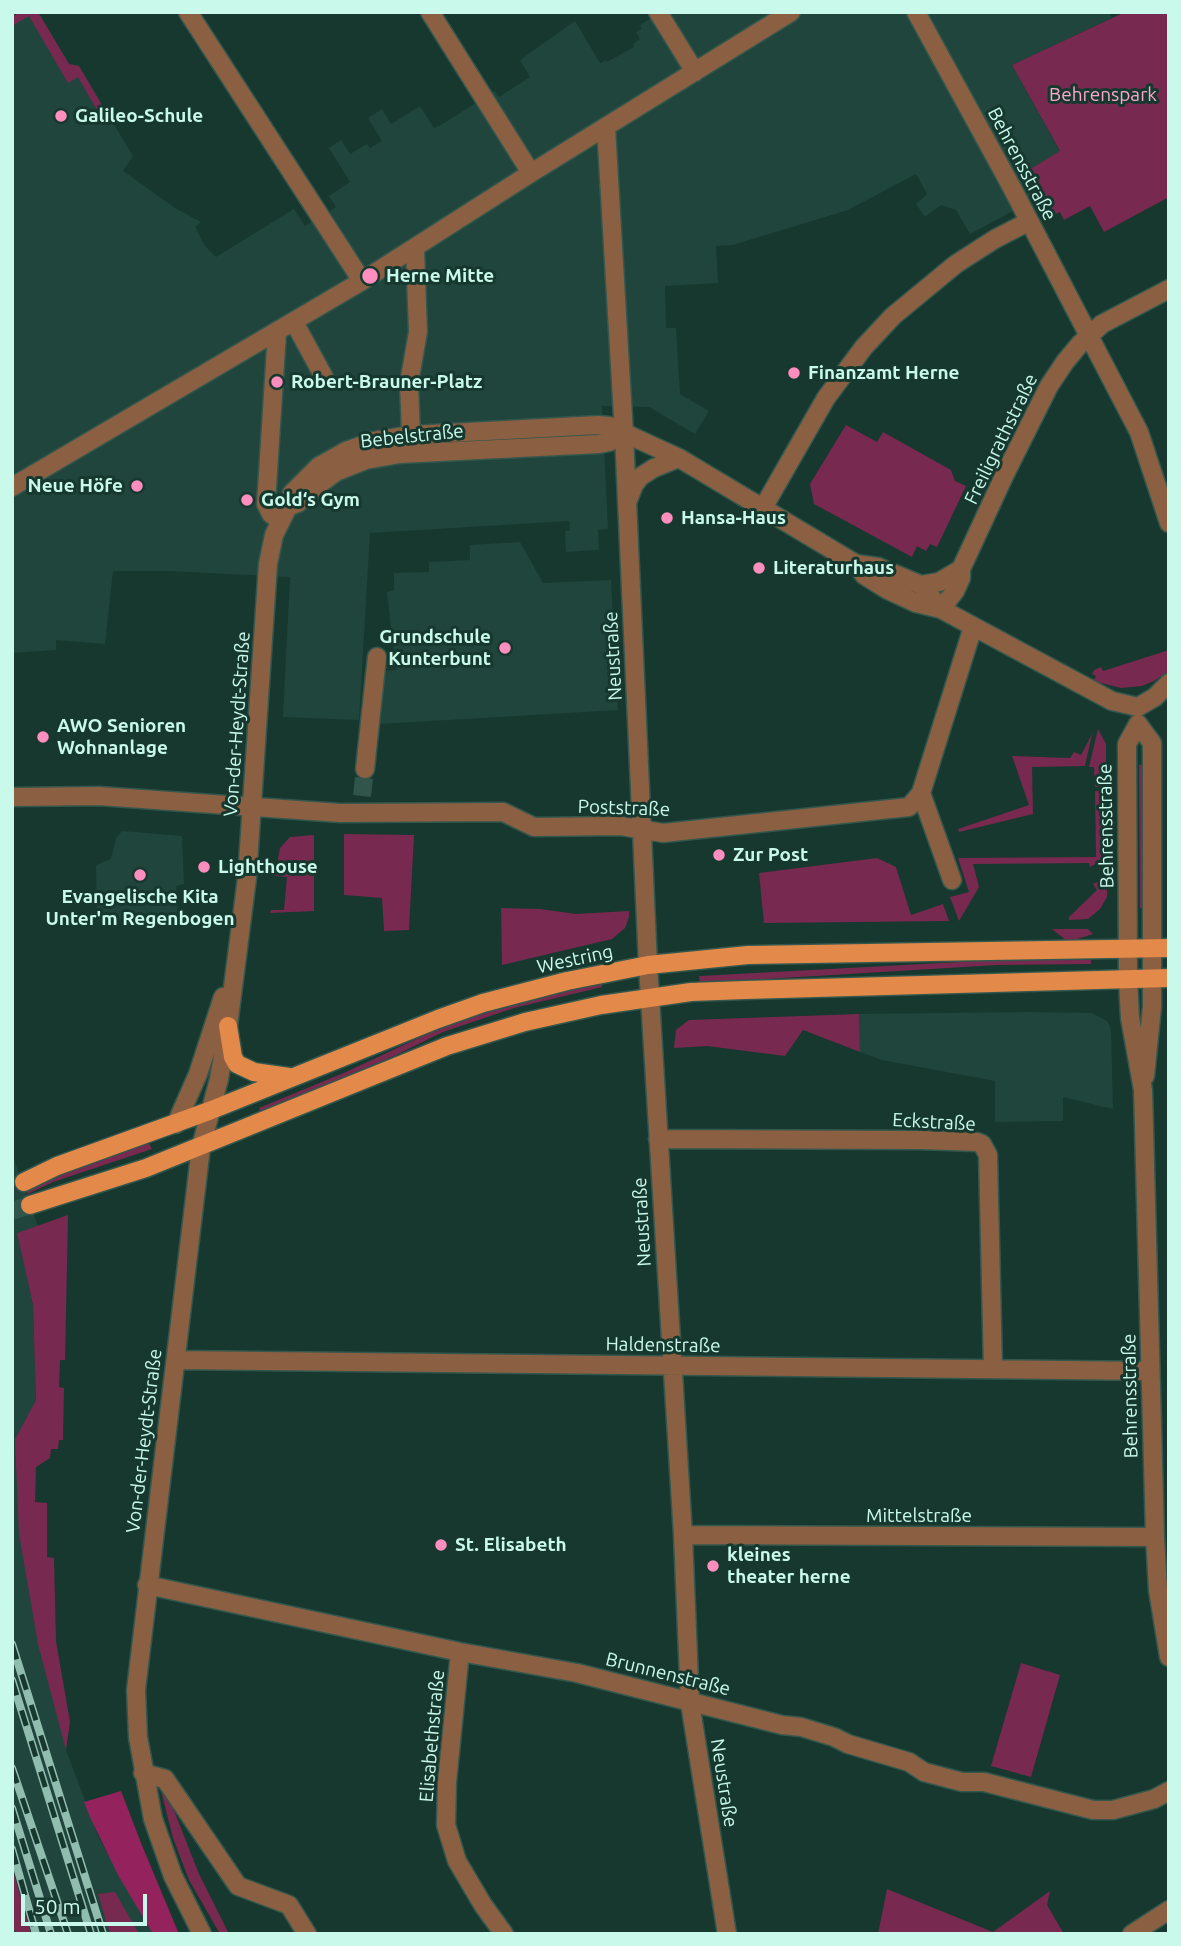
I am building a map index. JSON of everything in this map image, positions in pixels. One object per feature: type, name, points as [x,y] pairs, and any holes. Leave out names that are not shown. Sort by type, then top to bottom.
[{"type":"main road","name":"Westring","points":[[24,1182],[57,1166],[176,1124],[388,1037],[483,1003],[567,981],[701,958],[784,954],[1161,948]]},
{"type":"main road","points":[[30,1205],[104,1183],[201,1147],[447,1046],[525,1022],[651,997],[691,992],[1161,979]]},
{"type":"main road","points":[[228,1026],[233,1057],[237,1063],[254,1072],[293,1077]]},
{"type":"street","points":[[188,12],[362,281]]},
{"type":"street","points":[[430,12],[531,173]]},
{"type":"street","points":[[14,482],[362,281],[791,12]]},
{"type":"street","name":"Behrensstraße","points":[[916,12],[1090,335],[1139,432],[1169,523]]},
{"type":"street","points":[[658,13],[695,72]]},
{"type":"street","name":"Neustraße","points":[[607,127],[648,965],[683,1535],[690,1703],[727,1934]]},
{"type":"street","points":[[763,508],[826,398],[864,346],[893,316],[956,264],[1028,222]]},
{"type":"street","points":[[411,435],[409,383],[418,332],[415,248]]},
{"type":"street","name":"Freiligrathstraße","points":[[941,609],[956,591],[961,569],[1049,386],[1072,352],[1110,320],[1169,289]]},
{"type":"street","points":[[294,322],[324,376]]},
{"type":"street","points":[[277,332],[266,504],[271,514],[284,514]]},
{"type":"street","name":"Bebelstraße","points":[[284,514],[298,485],[319,466],[360,445],[411,435],[609,426],[679,458],[856,564],[864,575],[888,590],[916,603],[941,609],[1138,715]]},
{"type":"street","name":"Bebelstraße","points":[[284,514],[336,472],[366,460],[400,454],[599,444],[624,434]]},
{"type":"street","points":[[626,505],[640,477],[679,458]]},
{"type":"street","name":"Von-der-Heydt-Straße","points":[[202,1934],[173,1876],[153,1819],[138,1737],[136,1690],[201,1147],[219,1079],[247,878],[268,564],[272,542],[284,514]]},
{"type":"street","name":"Bebelstraße","points":[[856,564],[878,567],[921,585],[941,609]]},
{"type":"street","points":[[921,585],[939,582],[961,569]]},
{"type":"street","points":[[952,880],[921,793],[972,627]]},
{"type":"street","points":[[365,769],[377,657]]},
{"type":"street","points":[[1138,715],[1169,683]]},
{"type":"street","name":"Behrensstraße","points":[[1138,715],[1152,743],[1161,816],[1161,979],[1143,1090]]},
{"type":"street","name":"Behrensstraße","points":[[1138,715],[1127,744],[1128,980],[1130,1018],[1143,1090],[1154,1537],[1158,1590],[1169,1657]]},
{"type":"street","name":"Poststraße","points":[[12,797],[99,796],[252,809],[340,813],[362,804],[503,812],[534,827],[621,826],[663,833],[909,807],[921,793]]},
{"type":"street","name":"Von-der-Heydt-Straße","points":[[176,1124],[215,1027],[236,946]]},
{"type":"street","name":"Eckstraße","points":[[659,1139],[921,1140],[982,1144],[988,1155],[993,1369]]},
{"type":"street","name":"Haldenstraße","points":[[176,1360],[1150,1371]]},
{"type":"street","name":"Mittelstraße","points":[[683,1535],[1154,1537]]},
{"type":"street","name":"Brunnenstraße","points":[[147,1585],[460,1652],[576,1673],[690,1703],[823,1733],[848,1744],[909,1762],[924,1772],[962,1782],[984,1782],[1093,1810],[1113,1810],[1154,1799],[1169,1791]]},
{"type":"street","name":"Elisabethstraße","points":[[460,1652],[447,1782],[446,1825],[457,1861],[504,1934]]},
{"type":"street","points":[[143,1773],[166,1779],[238,1886],[289,1905],[307,1934]]},
{"type":"street","points":[[1132,1934],[1169,1910]]},
{"type":"shaded area","points":[[20,12],[38,12],[69,64],[79,66],[133,156],[123,171],[175,208],[201,222],[195,227],[205,246],[216,257],[294,209],[305,226],[336,207],[329,196],[350,182],[329,148],[341,140],[350,154],[367,144],[370,148],[382,141],[368,118],[382,109],[391,124],[420,106],[434,128],[441,125],[495,91],[499,97],[530,77],[520,60],[575,21],[600,63],[634,47],[633,44],[640,39],[636,32],[642,29],[640,25],[661,12],[1109,12],[1112,18],[1012,65],[1060,152],[1024,173],[1037,198],[970,234],[956,210],[941,205],[925,217],[916,204],[927,194],[916,174],[848,210],[733,245],[716,246],[718,283],[665,286],[666,328],[676,328],[680,394],[709,411],[695,434],[649,407],[602,406],[608,529],[598,530],[599,550],[566,552],[565,531],[570,531],[569,521],[370,533],[359,720],[283,717],[290,577],[113,571],[105,644],[56,640],[56,650],[12,653],[12,17]]},
{"type":"shaded area","name":"Grundschule Kunterbunt","points":[[520,542],[543,583],[611,580],[618,710],[379,724],[384,671],[396,670],[387,592],[394,590],[394,573],[429,572],[429,562],[470,560],[470,545]]},
{"type":"shaded area","name":"Evangelische Kita Unter'm Regenbogen","points":[[122,831],[182,836],[184,884],[176,886],[178,916],[97,921],[96,865],[111,859],[116,838]]},
{"type":"shaded area","points":[[1092,1013],[1107,1021],[1111,1029],[1113,1109],[1063,1097],[1063,1121],[995,1122],[995,1081],[882,1060],[860,1052],[859,1014]]},
{"type":"shaded area","points":[[12,1154],[38,1226],[17,1233],[33,1305],[36,1400],[15,1439],[66,1750],[99,1838],[153,1934],[12,1934]]},
{"type":"shaded area","points":[[121,1791],[179,1934],[153,1934],[118,1875],[84,1802]]},
{"type":"green space","points":[[20,12],[38,12],[69,64],[79,66],[103,107],[97,110],[78,77],[68,83],[29,16],[12,26],[12,17]]},
{"type":"green space","name":"Behrenspark","points":[[1125,12],[1169,12],[1169,197],[1104,232],[1090,206],[1064,220],[1060,212],[1047,218],[1024,173],[1060,151],[1012,65]]},
{"type":"green space","points":[[846,425],[877,442],[883,432],[951,470],[955,481],[966,486],[937,547],[930,544],[926,551],[917,546],[912,557],[814,504],[810,484]]},
{"type":"green space","points":[[1169,650],[1169,671],[1142,686],[1121,688],[1093,681],[1096,676],[1092,674],[1094,670],[1101,667],[1103,671]]},
{"type":"green space","points":[[1098,729],[1106,744],[1106,787],[1095,787],[1094,767],[1089,767]]},
{"type":"green space","points":[[1092,734],[1085,766],[1032,767],[1033,814],[959,832],[958,829],[1029,805],[1012,756],[1070,758],[1074,752],[1081,755]]},
{"type":"green space","points":[[1139,765],[1144,765],[1145,908],[1140,908]]},
{"type":"green space","points":[[1095,791],[1106,791],[1106,858],[1090,867],[1089,863],[973,864],[979,887],[959,921],[950,897],[969,892],[958,858],[1096,857]]},
{"type":"green space","points":[[344,834],[414,835],[409,930],[384,931],[382,898],[344,895]]},
{"type":"green space","points":[[314,835],[314,911],[270,913],[271,910],[284,910],[287,877],[275,876],[280,848],[290,837]]},
{"type":"green space","points":[[877,858],[896,867],[911,915],[943,904],[949,921],[764,923],[759,873]]},
{"type":"green space","points":[[1107,876],[1107,897],[1100,909],[1088,919],[1069,920],[1097,890],[1093,884]]},
{"type":"green space","points":[[501,908],[540,909],[576,914],[629,911],[629,917],[625,928],[612,939],[502,965]]},
{"type":"green space","points":[[1052,929],[1088,929],[1093,934],[1068,942]]},
{"type":"green space","points":[[997,960],[1091,960],[1091,964],[997,965],[700,983],[699,976]]},
{"type":"green space","points":[[601,982],[602,987],[514,1008],[443,1032],[261,1113],[259,1108],[346,1072],[442,1027],[513,1002]]},
{"type":"green space","points":[[859,1014],[860,1052],[803,1030],[785,1056],[707,1046],[674,1048],[676,1030],[689,1020]]},
{"type":"green space","points":[[149,1143],[152,1149],[53,1182],[28,1194],[26,1191],[52,1177]]},
{"type":"green space","points":[[68,1215],[65,1360],[60,1360],[59,1387],[64,1388],[63,1440],[59,1440],[58,1449],[51,1449],[50,1458],[36,1467],[35,1502],[47,1503],[47,1557],[54,1558],[56,1641],[70,1722],[66,1750],[38,1644],[19,1534],[15,1439],[36,1400],[33,1305],[17,1233]]},
{"type":"green space","points":[[1021,1663],[1060,1675],[1031,1777],[991,1766]]},
{"type":"green space","points":[[160,1787],[163,1787],[171,1803],[199,1874],[229,1934],[220,1934],[189,1880],[173,1838]]},
{"type":"green space","points":[[12,1868],[31,1934],[16,1934],[12,1924]]},
{"type":"green space","points":[[887,1889],[993,1932],[1050,1891],[1047,1905],[1064,1934],[878,1934]]},
{"type":"green space","points":[[115,1892],[139,1934],[110,1934],[98,1894]]},
{"type":"tunnel","points":[[362,796],[365,769]]},
{"type":"tunnel","points":[[12,1211],[30,1205]]},
{"type":"railway","points":[[12,1644],[103,1934]]},
{"type":"railway","points":[[12,1680],[91,1934]]},
{"type":"railway","points":[[12,1768],[68,1934]]},
{"type":"railway","points":[[12,1808],[51,1934]]},
{"type":"railway","points":[[12,1849],[36,1934]]},
{"type":"place","name":"Galileo-Schule","points":[[61,116]]},
{"type":"place","name":"Herne Mitte","points":[[370,276]]},
{"type":"place","name":"Finanzamt Herne","points":[[794,373]]},
{"type":"place","name":"Robert-Brauner-Platz","points":[[277,382]]},
{"type":"place","name":"Neue Höfe","points":[[137,486]]},
{"type":"place","name":"Gold‘s Gym","points":[[247,500]]},
{"type":"place","name":"Hansa-Haus","points":[[667,518]]},
{"type":"place","name":"Literaturhaus","points":[[759,568]]},
{"type":"place","name":"Grundschule Kunterbunt","points":[[505,648]]},
{"type":"place","name":"AWO Senioren Wohnanlage","points":[[43,737]]},
{"type":"place","name":"Zur Post","points":[[719,855]]},
{"type":"place","name":"Lighthouse","points":[[204,867]]},
{"type":"place","name":"Evangelische Kita Unter'm Regenbogen","points":[[140,875]]},
{"type":"place","name":"St. Elisabeth","points":[[441,1545]]},
{"type":"place","name":"kleines theater herne","points":[[713,1566]]}]
